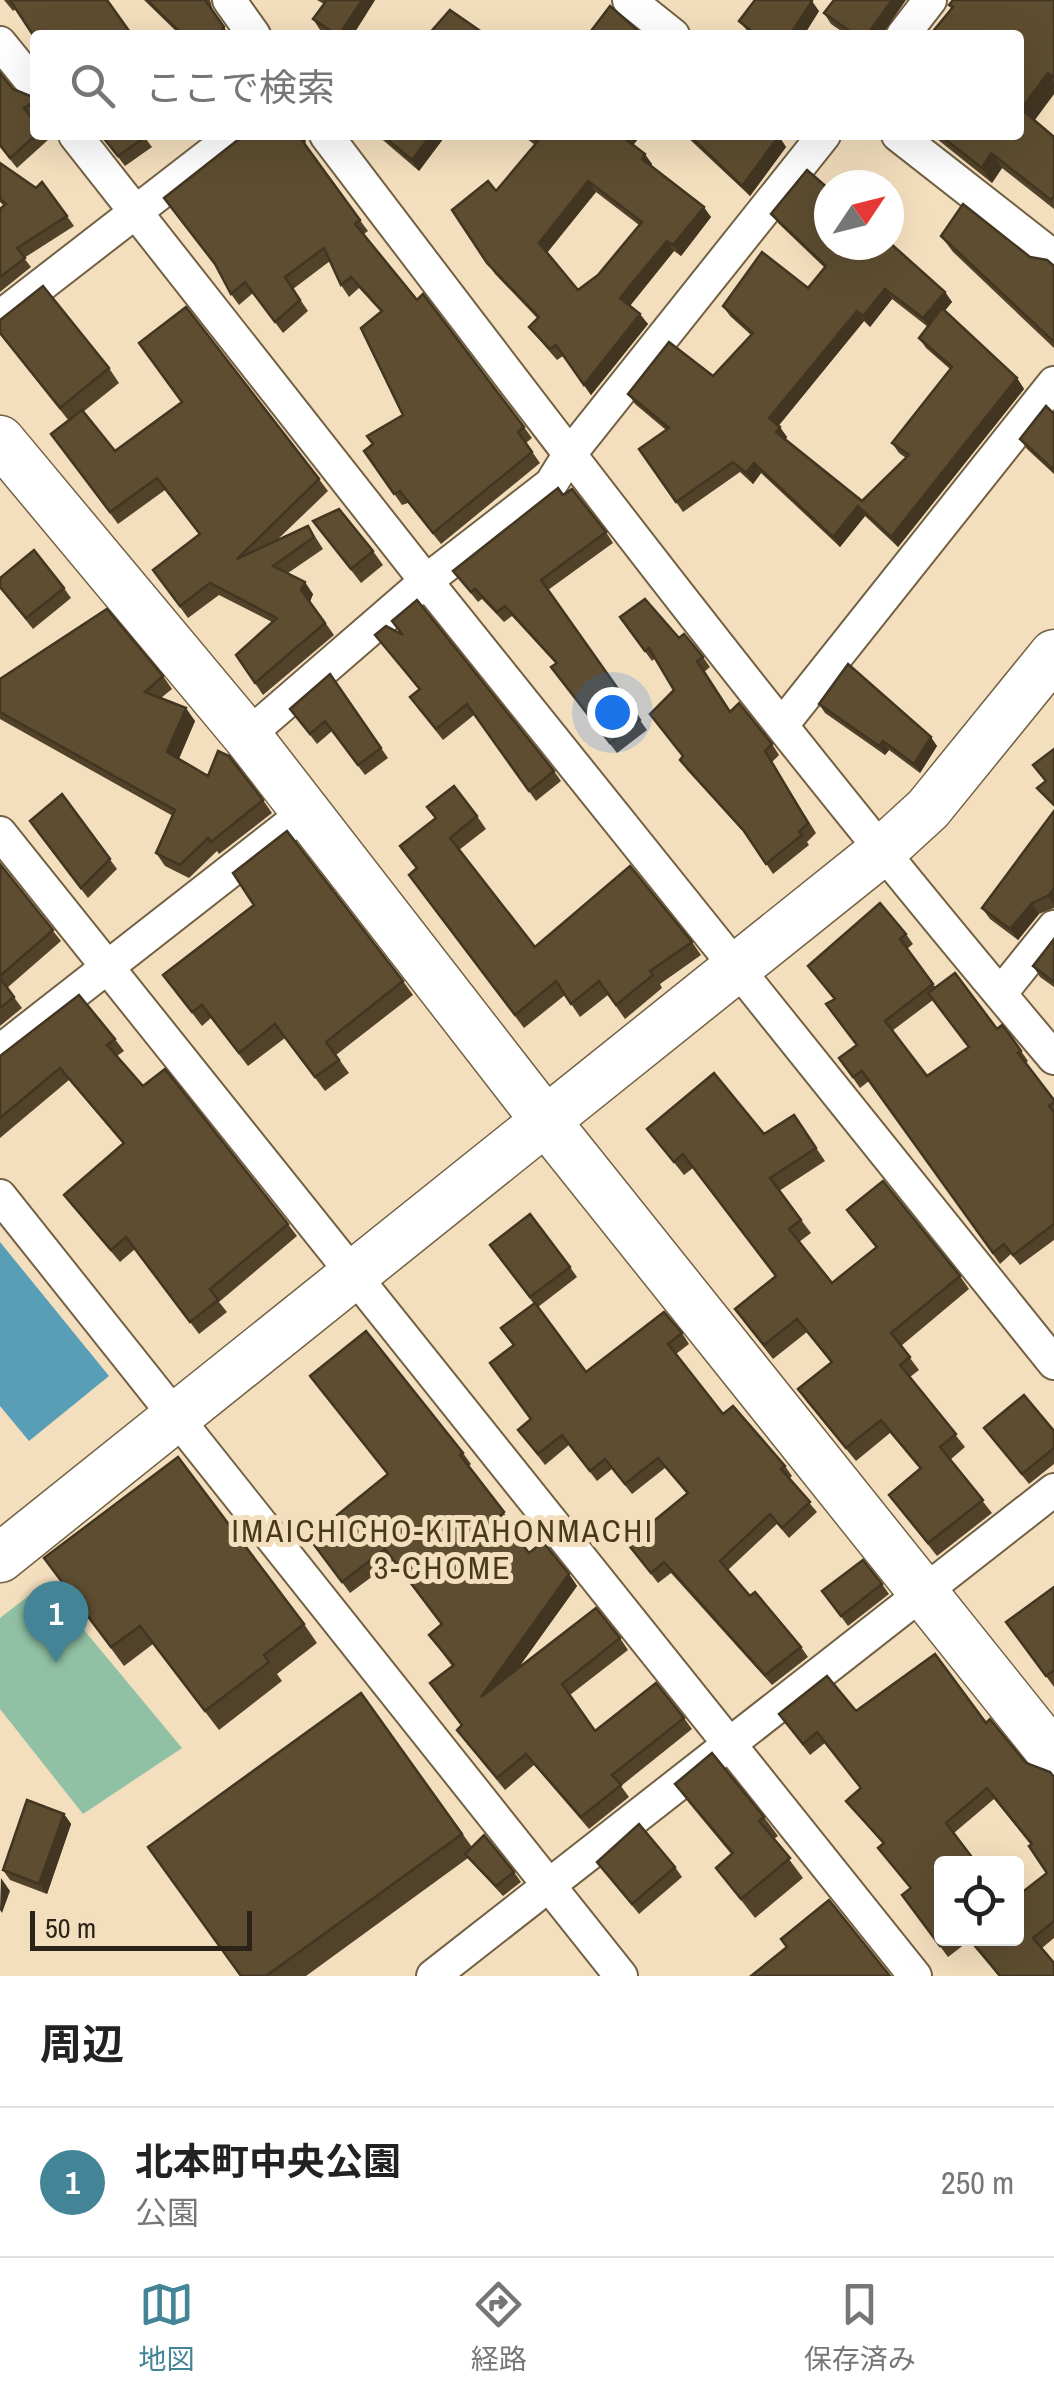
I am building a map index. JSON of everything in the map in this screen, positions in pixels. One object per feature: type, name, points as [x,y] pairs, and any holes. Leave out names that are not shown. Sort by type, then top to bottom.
[{"type":"street","points":[[629,0],[667,30]]},
{"type":"street","points":[[907,30],[930,0]]},
{"type":"street","points":[[231,1],[251,30]]},
{"type":"street","points":[[0,44],[30,80]]},
{"type":"street","points":[[79,140],[426,581],[1054,1364]]},
{"type":"street","points":[[0,317],[229,140]]},
{"type":"street","points":[[330,140],[569,456],[881,852],[1054,1058]]},
{"type":"street","points":[[247,736],[426,581],[551,484],[811,140]]},
{"type":"street","points":[[904,140],[1054,257]]},
{"type":"street","points":[[782,725],[1054,383]]},
{"type":"street","points":[[0,440],[247,736],[544,1120],[1054,1756]]},
{"type":"street","points":[[0,1558],[881,852],[928,809],[1054,654]]},
{"type":"street","points":[[0,1050],[306,810]]},
{"type":"street","points":[[0,833],[915,1976]]},
{"type":"street","points":[[1000,994],[1054,926]]},
{"type":"street","points":[[0,1196],[621,1976]]},
{"type":"street","points":[[432,1976],[1054,1490]]},
{"type":"green space","points":[[45,1583],[182,1748],[83,1814],[0,1709],[0,1618]]},
{"type":"water","points":[[0,1242],[109,1376],[29,1441],[0,1406]]},
{"type":"building","points":[[10,0],[107,0],[128,30],[30,30]]},
{"type":"building","points":[[147,0],[205,0],[224,27],[222,30],[178,30]]},
{"type":"building","points":[[327,0],[362,0],[342,30],[330,30],[313,19]]},
{"type":"building","points":[[755,0],[812,1],[793,30],[750,30],[739,21]]},
{"type":"building","points":[[834,0],[892,0],[871,30],[848,30],[824,13]]},
{"type":"building","points":[[953,0],[1054,0],[1054,78],[1048,73],[1024,105],[1024,30],[934,30],[953,7],[949,5]]},
{"type":"building","points":[[610,6],[637,30],[592,30]]},
{"type":"building","points":[[450,10],[479,30],[432,30]]},
{"type":"building","points":[[0,73],[13,89],[30,96],[30,104],[24,108],[30,116],[30,140],[10,158],[0,145]]},
{"type":"building","points":[[1024,112],[1054,137],[1051,200],[991,153],[982,168],[946,140],[1024,140]]},
{"type":"building","points":[[105,140],[141,140],[118,156]]},
{"type":"building","points":[[238,140],[302,140],[360,220],[355,224],[417,300],[423,294],[524,427],[518,432],[532,452],[433,533],[400,491],[394,494],[364,451],[373,444],[367,436],[403,415],[361,328],[382,311],[351,277],[341,285],[324,248],[285,277],[300,300],[275,322],[245,282],[231,294],[215,264],[164,198]]},
{"type":"building","points":[[388,140],[427,140],[412,160]]},
{"type":"building","points":[[536,140],[627,140],[645,154],[642,159],[704,207],[673,245],[667,241],[620,298],[640,314],[584,385],[556,345],[550,349],[529,327],[539,317],[487,263],[452,210],[488,181],[496,191]],"holes":[[[588,181],[642,222],[598,275],[578,290],[539,243]]]},
{"type":"building","points":[[694,140],[776,140],[742,186]]},
{"type":"building","points":[[0,163],[36,188],[42,182],[67,216],[17,248],[25,258],[0,277],[0,209],[6,204],[0,199]]},
{"type":"building","points":[[807,170],[814,176],[814,255],[771,214]]},
{"type":"building","points":[[963,204],[1030,257],[1047,260],[1054,266],[1054,342],[941,236]]},
{"type":"building","points":[[762,252],[808,288],[826,266],[820,260],[904,260],[904,255],[945,292],[923,318],[885,289],[863,316],[857,311],[769,418],[780,427],[776,432],[862,501],[909,455],[892,443],[952,367],[919,338],[942,308],[1017,378],[891,537],[858,506],[833,537],[754,463],[746,473],[733,462],[676,502],[639,449],[669,428],[628,394],[669,342],[713,376],[753,333],[723,306]]},
{"type":"building","points":[[43,286],[109,368],[60,408],[0,333],[0,320]]},
{"type":"building","points":[[186,307],[319,479],[237,559],[308,526],[314,537],[273,566],[305,582],[301,590],[325,623],[255,683],[236,655],[277,618],[210,583],[180,606],[153,570],[200,534],[157,478],[110,512],[51,434],[82,410],[115,451],[182,402],[139,343]]},
{"type":"building","points":[[1046,406],[1054,414],[1054,470],[1020,439]]},
{"type":"building","points":[[558,488],[563,495],[572,489],[606,532],[541,580],[640,720],[610,743],[551,667],[557,663],[505,606],[497,612],[475,589],[471,592],[453,571]]},
{"type":"building","points":[[339,509],[373,551],[351,569],[313,521]]},
{"type":"building","points":[[34,550],[64,588],[26,618],[0,587],[0,578]]},
{"type":"building","points":[[645,599],[679,638],[684,634],[703,657],[697,661],[730,712],[739,703],[772,744],[765,751],[808,823],[799,832],[802,835],[766,864],[744,831],[680,760],[683,756],[650,714],[674,690],[649,648],[645,651],[620,617]]},
{"type":"building","points":[[417,600],[554,771],[529,791],[467,704],[436,729],[410,697],[420,689],[375,635],[386,626],[403,635],[392,621]]},
{"type":"building","points":[[107,609],[163,676],[145,692],[186,708],[167,752],[208,776],[218,751],[229,756],[263,800],[211,842],[208,838],[180,865],[156,853],[175,810],[0,712],[0,679]]},
{"type":"building","points":[[848,664],[931,737],[914,764],[883,741],[879,746],[819,704]]},
{"type":"building","points":[[330,674],[381,748],[358,765],[325,721],[310,734],[290,709]]},
{"type":"building","points":[[1054,749],[1054,805],[1037,788],[1046,781],[1033,765]]},
{"type":"building","points":[[454,786],[477,816],[450,838],[535,947],[630,866],[692,942],[650,971],[653,975],[616,1005],[599,981],[571,1004],[556,981],[515,1015],[409,875],[417,868],[400,846],[436,818],[427,807]]},
{"type":"building","points":[[62,794],[110,859],[81,888],[30,821]]},
{"type":"building","points":[[1054,811],[1054,888],[1048,896],[1032,903],[1010,929],[982,908]]},
{"type":"building","points":[[287,831],[403,981],[326,1042],[339,1060],[315,1077],[275,1024],[239,1053],[202,1005],[192,1012],[163,975],[254,905],[233,873]]},
{"type":"building","points":[[0,864],[53,930],[0,976]]},
{"type":"building","points":[[880,903],[906,934],[900,939],[933,984],[885,1021],[927,1076],[969,1047],[928,993],[955,973],[997,1029],[1002,1025],[1054,1100],[1049,1106],[1054,1112],[1054,1224],[1013,1255],[1004,1244],[993,1253],[862,1071],[853,1077],[839,1058],[857,1045],[826,1004],[835,999],[808,966]]},
{"type":"building","points":[[1054,939],[1054,982],[1033,966]]},
{"type":"building","points":[[0,978],[14,997],[0,1008]]},
{"type":"building","points":[[79,995],[115,1039],[107,1045],[143,1086],[165,1069],[288,1224],[210,1289],[218,1300],[190,1322],[126,1237],[111,1250],[64,1195],[124,1143],[60,1068],[0,1118],[0,1056]]},
{"type":"building","points":[[714,1073],[764,1134],[794,1115],[816,1148],[770,1178],[801,1220],[789,1229],[832,1283],[877,1247],[847,1210],[883,1181],[960,1276],[891,1333],[910,1357],[900,1365],[956,1434],[940,1447],[983,1500],[928,1543],[889,1495],[921,1468],[881,1420],[846,1448],[798,1389],[832,1362],[797,1319],[764,1345],[735,1309],[776,1276],[683,1154],[674,1162],[647,1129]]},
{"type":"building","points":[[530,1214],[570,1267],[530,1297],[490,1245]]},
{"type":"building","points":[[535,1303],[586,1372],[664,1312],[682,1333],[668,1344],[723,1414],[733,1406],[785,1466],[781,1469],[810,1502],[782,1528],[770,1514],[720,1561],[750,1596],[755,1592],[801,1647],[765,1675],[664,1562],[651,1573],[627,1543],[688,1493],[658,1458],[625,1484],[605,1459],[590,1471],[562,1435],[538,1454],[518,1430],[531,1419],[490,1363],[514,1345],[501,1328]]},
{"type":"building","points":[[366,1331],[463,1453],[460,1455],[504,1512],[500,1516],[529,1553],[543,1542],[569,1574],[481,1697],[596,1608],[620,1638],[562,1684],[595,1731],[656,1683],[684,1718],[612,1775],[621,1785],[581,1817],[526,1754],[497,1778],[457,1730],[462,1725],[430,1683],[454,1665],[429,1635],[442,1624],[385,1549],[342,1582],[309,1538],[388,1474],[310,1376]]},
{"type":"building","points":[[1024,1395],[1054,1431],[1054,1448],[1022,1474],[984,1428]]},
{"type":"building","points":[[178,1457],[304,1624],[264,1655],[269,1662],[205,1711],[140,1626],[111,1647],[44,1558]]},
{"type":"building","points":[[863,1560],[882,1584],[841,1616],[822,1591]]},
{"type":"building","points":[[1054,1587],[1054,1670],[1046,1676],[1006,1622]]},
{"type":"building","points":[[935,1654],[986,1723],[990,1719],[1026,1763],[1054,1777],[1054,1921],[1033,1938],[1054,1963],[1054,1976],[1000,1976],[976,1946],[1024,1946],[1024,1891],[1047,1873],[1029,1846],[1032,1844],[987,1788],[946,1823],[971,1856],[934,1856],[934,1938],[902,1895],[911,1888],[878,1848],[884,1843],[846,1801],[861,1788],[817,1732],[803,1744],[779,1714],[827,1676],[856,1711]]},
{"type":"building","points":[[361,1693],[462,1834],[266,1976],[241,1976],[148,1847]]},
{"type":"building","points":[[712,1753],[764,1817],[759,1821],[790,1858],[741,1899],[716,1868],[733,1853],[675,1784]]},
{"type":"building","points":[[27,1800],[64,1814],[39,1884],[3,1870]]},
{"type":"building","points":[[639,1824],[675,1867],[632,1904],[597,1862]]},
{"type":"building","points":[[484,1835],[514,1872],[496,1886],[465,1854]]},
{"type":"building","points":[[829,1900],[890,1976],[751,1976],[787,1947],[781,1939]]},
{"type":"place","name":"北本町中央公園","points":[[56,1663]]},
{"type":"district","name":"IMAICHICHO-KITAHONMACHI 3-CHOME","points":[[443,1548]]}]
